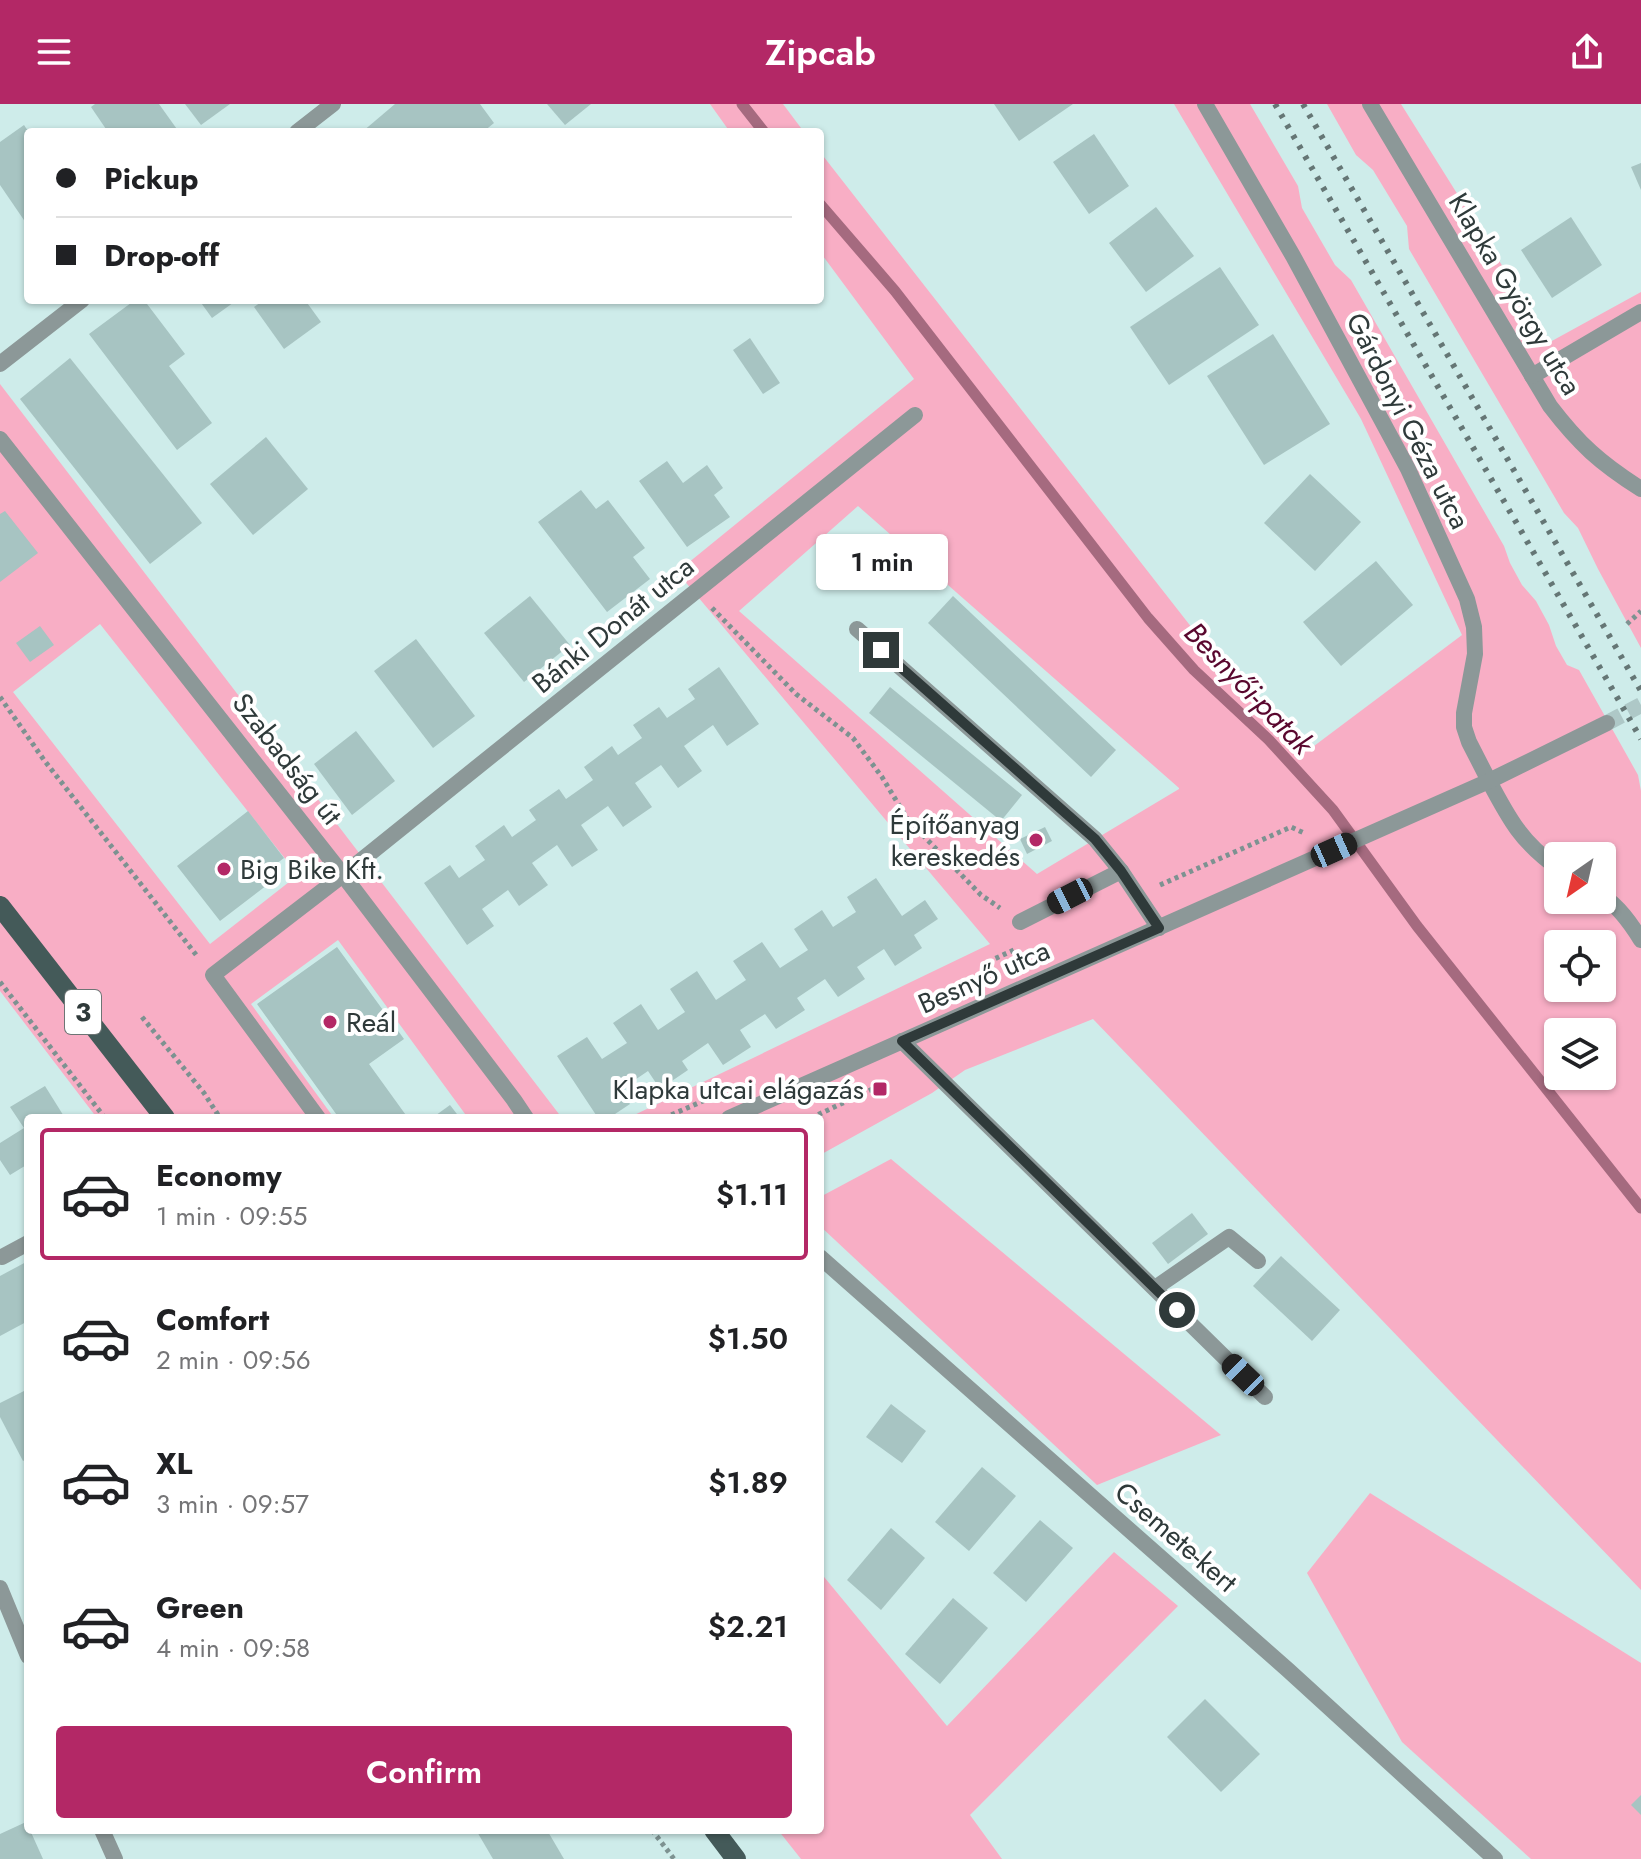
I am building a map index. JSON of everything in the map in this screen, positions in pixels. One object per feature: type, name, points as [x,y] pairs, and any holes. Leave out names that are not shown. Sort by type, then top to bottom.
[{"type":"main road","name":"3","points":[[0,906],[162,1114]]},
{"type":"main road","points":[[717,1834],[736,1859]]},
{"type":"street","points":[[302,128],[333,104]]},
{"type":"street","name":"Gárdonyi Géza utca","points":[[1205,104],[1293,256],[1408,469],[1467,599],[1474,627],[1475,654],[1464,727],[1512,824],[1527,843],[1544,857]]},
{"type":"street","name":"Klapka György utca","points":[[1370,104],[1550,406],[1573,435],[1603,464],[1641,488]]},
{"type":"street","points":[[0,364],[77,304]]},
{"type":"street","points":[[1532,376],[1641,312]]},
{"type":"street","name":"Bánki Donát utca","points":[[213,975],[343,875],[915,415]]},
{"type":"street","name":"Szabadság út","points":[[0,439],[343,875],[523,1114]]},
{"type":"street","points":[[857,629],[1095,839],[1121,871],[1159,928]]},
{"type":"street","name":"Besnyő utca","points":[[738,1114],[1489,781],[1607,723]]},
{"type":"street","points":[[1020,922],[1121,871]]},
{"type":"street","points":[[1616,905],[1641,940]]},
{"type":"street","points":[[213,975],[315,1114]]},
{"type":"street","points":[[902,1041],[1265,1397]]},
{"type":"street","points":[[1155,1288],[1229,1237],[1258,1261]]},
{"type":"street","points":[[2,1257],[24,1245]]},
{"type":"street","name":"Csemete-kert","points":[[824,1261],[1276,1660],[1495,1859]]},
{"type":"street","points":[[0,1588],[24,1646]]},
{"type":"street","points":[[104,1834],[115,1859]]},
{"type":"path","points":[[696,592],[796,694],[853,738],[908,820],[981,895],[1020,922]]},
{"type":"path","points":[[1627,624],[1641,611]]},
{"type":"path","points":[[0,697],[53,772],[213,975]]},
{"type":"path","points":[[1138,895],[1291,827],[1312,837]]},
{"type":"path","points":[[982,979],[992,960],[1021,947]]},
{"type":"path","points":[[0,982],[102,1114]]},
{"type":"path","points":[[142,1017],[217,1114]]},
{"type":"path","points":[[819,1114],[881,1085]]},
{"type":"path","points":[[673,1114],[722,1093]]},
{"type":"path","points":[[655,1834],[674,1859]]},
{"type":"shaded area","points":[[710,104],[783,104],[801,128],[727,128]]},
{"type":"shaded area","points":[[1174,104],[1250,104],[1298,186],[1302,208],[1335,265],[1351,280],[1504,546],[1522,585],[1536,601],[1567,665],[1579,670],[1638,775],[1641,791],[1641,1590],[1093,1019],[965,1070],[932,1093],[824,1153],[824,1114],[636,1114],[990,944],[677,572],[914,379],[824,257],[824,157],[1228,674],[1314,746],[1462,635],[1361,419]],"holes":[[[858,506],[1179,788],[1037,874],[739,611]]]},
{"type":"shaded area","points":[[1327,104],[1401,104],[1550,342],[1641,292],[1641,648],[1578,528],[1564,513],[1409,249],[1407,226],[1373,170],[1356,155]]},
{"type":"shaded area","points":[[0,384],[559,1114],[465,1114],[338,940],[251,1004],[331,1114],[94,1114],[0,991]],"holes":[[[100,624],[298,875],[210,944],[13,692]]]},
{"type":"shaded area","points":[[891,1159],[1221,1435],[1097,1485],[824,1230],[824,1195]]},
{"type":"shaded area","points":[[1370,1493],[1641,1663],[1641,1859],[1531,1859],[1402,1742],[1307,1573]]},
{"type":"shaded area","points":[[1114,1552],[1178,1606],[970,1815],[1002,1859],[801,1859],[781,1834],[824,1834],[824,1577],[947,1726]]},
{"type":"building","points":[[95,104],[159,104],[176,128],[105,128],[91,107]]},
{"type":"building","points":[[185,104],[230,104],[201,125]]},
{"type":"building","points":[[395,104],[480,104],[494,123],[488,128],[367,128]]},
{"type":"building","points":[[547,104],[591,104],[565,125]]},
{"type":"building","points":[[994,104],[1073,104],[1019,141]]},
{"type":"building","points":[[24,125],[26,128],[24,220],[0,185],[0,142]]},
{"type":"building","points":[[1094,134],[1129,186],[1089,214],[1053,162]]},
{"type":"building","points":[[1641,163],[1641,190],[1631,167]]},
{"type":"building","points":[[1156,207],[1194,256],[1146,292],[1109,243]]},
{"type":"building","points":[[1571,217],[1602,265],[1552,298],[1521,250]]},
{"type":"building","points":[[1220,267],[1259,325],[1169,385],[1130,327]]},
{"type":"building","points":[[130,304],[147,304],[185,354],[169,366],[212,423],[177,450],[89,334]]},
{"type":"building","points":[[202,304],[231,304],[212,318]]},
{"type":"building","points":[[258,304],[308,304],[321,322],[284,349],[254,307]]},
{"type":"building","points":[[1273,334],[1330,424],[1264,465],[1207,376]]},
{"type":"building","points":[[750,338],[780,383],[763,394],[733,350]]},
{"type":"building","points":[[70,358],[202,523],[150,564],[20,399]]},
{"type":"building","points":[[266,437],[308,489],[253,535],[210,484]]},
{"type":"building","points":[[667,461],[683,483],[707,465],[723,488],[714,495],[730,517],[687,547],[639,481]]},
{"type":"building","points":[[1310,474],[1361,522],[1315,571],[1264,523]]},
{"type":"building","points":[[581,490],[596,509],[608,500],[645,548],[633,557],[650,579],[607,612],[538,522]]},
{"type":"building","points":[[5,511],[38,553],[0,582],[0,514]]},
{"type":"building","points":[[1376,561],[1413,605],[1341,666],[1303,622]]},
{"type":"building","points":[[530,596],[570,645],[524,682],[484,633]]},
{"type":"building","points":[[953,596],[1116,750],[1091,777],[928,623]]},
{"type":"building","points":[[40,626],[54,645],[30,662],[16,643]]},
{"type":"building","points":[[416,639],[475,716],[433,748],[374,671]]},
{"type":"building","points":[[719,667],[759,724],[727,746],[713,725],[684,746],[702,771],[678,788],[661,765],[635,783],[652,807],[623,827],[608,806],[581,825],[598,850],[572,867],[557,845],[532,863],[548,885],[519,906],[508,890],[482,909],[494,926],[467,945],[424,883],[450,865],[459,878],[485,860],[475,846],[504,825],[512,837],[536,820],[529,810],[559,789],[566,799],[593,780],[584,767],[612,746],[618,755],[642,738],[633,725],[659,707],[667,718],[695,699],[688,689]]},
{"type":"building","points":[[890,687],[1022,795],[1001,821],[869,713]]},
{"type":"building","points":[[356,731],[395,781],[352,815],[314,764]]},
{"type":"building","name":"Big Bike Kft.","points":[[248,811],[284,858],[264,873],[271,882],[220,921],[177,866]]},
{"type":"building","name":"Építőanyag kereskedés","points":[[1045,827],[1052,841],[1027,854],[1020,839]]},
{"type":"building","points":[[876,878],[902,916],[925,900],[938,919],[914,935],[922,948],[895,966],[884,949],[857,967],[865,979],[838,997],[825,979],[797,998],[805,1010],[776,1029],[765,1014],[740,1030],[751,1047],[723,1065],[708,1043],[682,1061],[688,1070],[660,1089],[648,1071],[620,1090],[630,1104],[615,1114],[595,1114],[557,1056],[587,1037],[602,1059],[627,1043],[613,1023],[641,1004],[658,1030],[685,1012],[670,989],[697,971],[716,1000],[746,980],[733,961],[762,942],[780,968],[808,950],[794,929],[822,910],[833,927],[856,912],[847,897]]},
{"type":"building","name":"Reál","points":[[337,947],[404,1039],[369,1064],[405,1114],[336,1114],[257,1004]]},
{"type":"building","points":[[45,1086],[62,1114],[24,1114],[24,1128],[10,1107]]},
{"type":"building","points":[[450,1105],[457,1114],[438,1114]]},
{"type":"building","points":[[24,1128],[24,1166],[10,1175],[0,1160],[0,1143]]},
{"type":"building","points":[[1192,1213],[1208,1234],[1168,1264],[1152,1243]]},
{"type":"building","points":[[1281,1256],[1340,1310],[1312,1341],[1253,1286]]},
{"type":"building","points":[[24,1263],[24,1323],[0,1336],[0,1276]]},
{"type":"building","points":[[24,1391],[23,1461],[0,1417],[0,1403]]},
{"type":"building","points":[[891,1404],[926,1431],[902,1463],[866,1437]]},
{"type":"building","points":[[982,1467],[1016,1496],[969,1551],[935,1522]]},
{"type":"building","points":[[1040,1520],[1073,1548],[1026,1602],[993,1573]]},
{"type":"building","points":[[891,1528],[925,1558],[881,1610],[847,1580]]},
{"type":"building","points":[[953,1598],[988,1628],[940,1684],[905,1654]]},
{"type":"building","points":[[1205,1699],[1260,1754],[1221,1792],[1167,1737]]},
{"type":"building","points":[[1641,1795],[1641,1815],[1631,1805]]},
{"type":"building","points":[[24,1823],[24,1834],[32,1834],[43,1859],[0,1859],[0,1834]]},
{"type":"building","points":[[478,1834],[549,1834],[564,1859],[493,1859]]},
{"type":"waterway","name":"Besnyői-patak","points":[[742,104],[761,128]]},
{"type":"waterway","name":"Besnyői-patak","points":[[824,209],[895,291],[1148,618],[1194,670],[1269,740],[1333,810],[1417,926],[1641,1208]]},
{"type":"tunnel","points":[[1607,723],[1641,705]]},
{"type":"railway","points":[[1275,104],[1641,739]]},
{"type":"railway","points":[[1303,104],[1641,691]]},
{"type":"place","name":"Építőanyag kereskedés","points":[[1036,840]]},
{"type":"place","name":"Big Bike Kft.","points":[[224,869]]},
{"type":"place","name":"Reál","points":[[330,1022]]},
{"type":"place","name":"Klapka utcai elágazás","points":[[880,1089]]},
{"type":"route","points":[[881,650],[1095,839],[1121,871],[1159,928],[902,1041],[1177,1310]]}]
